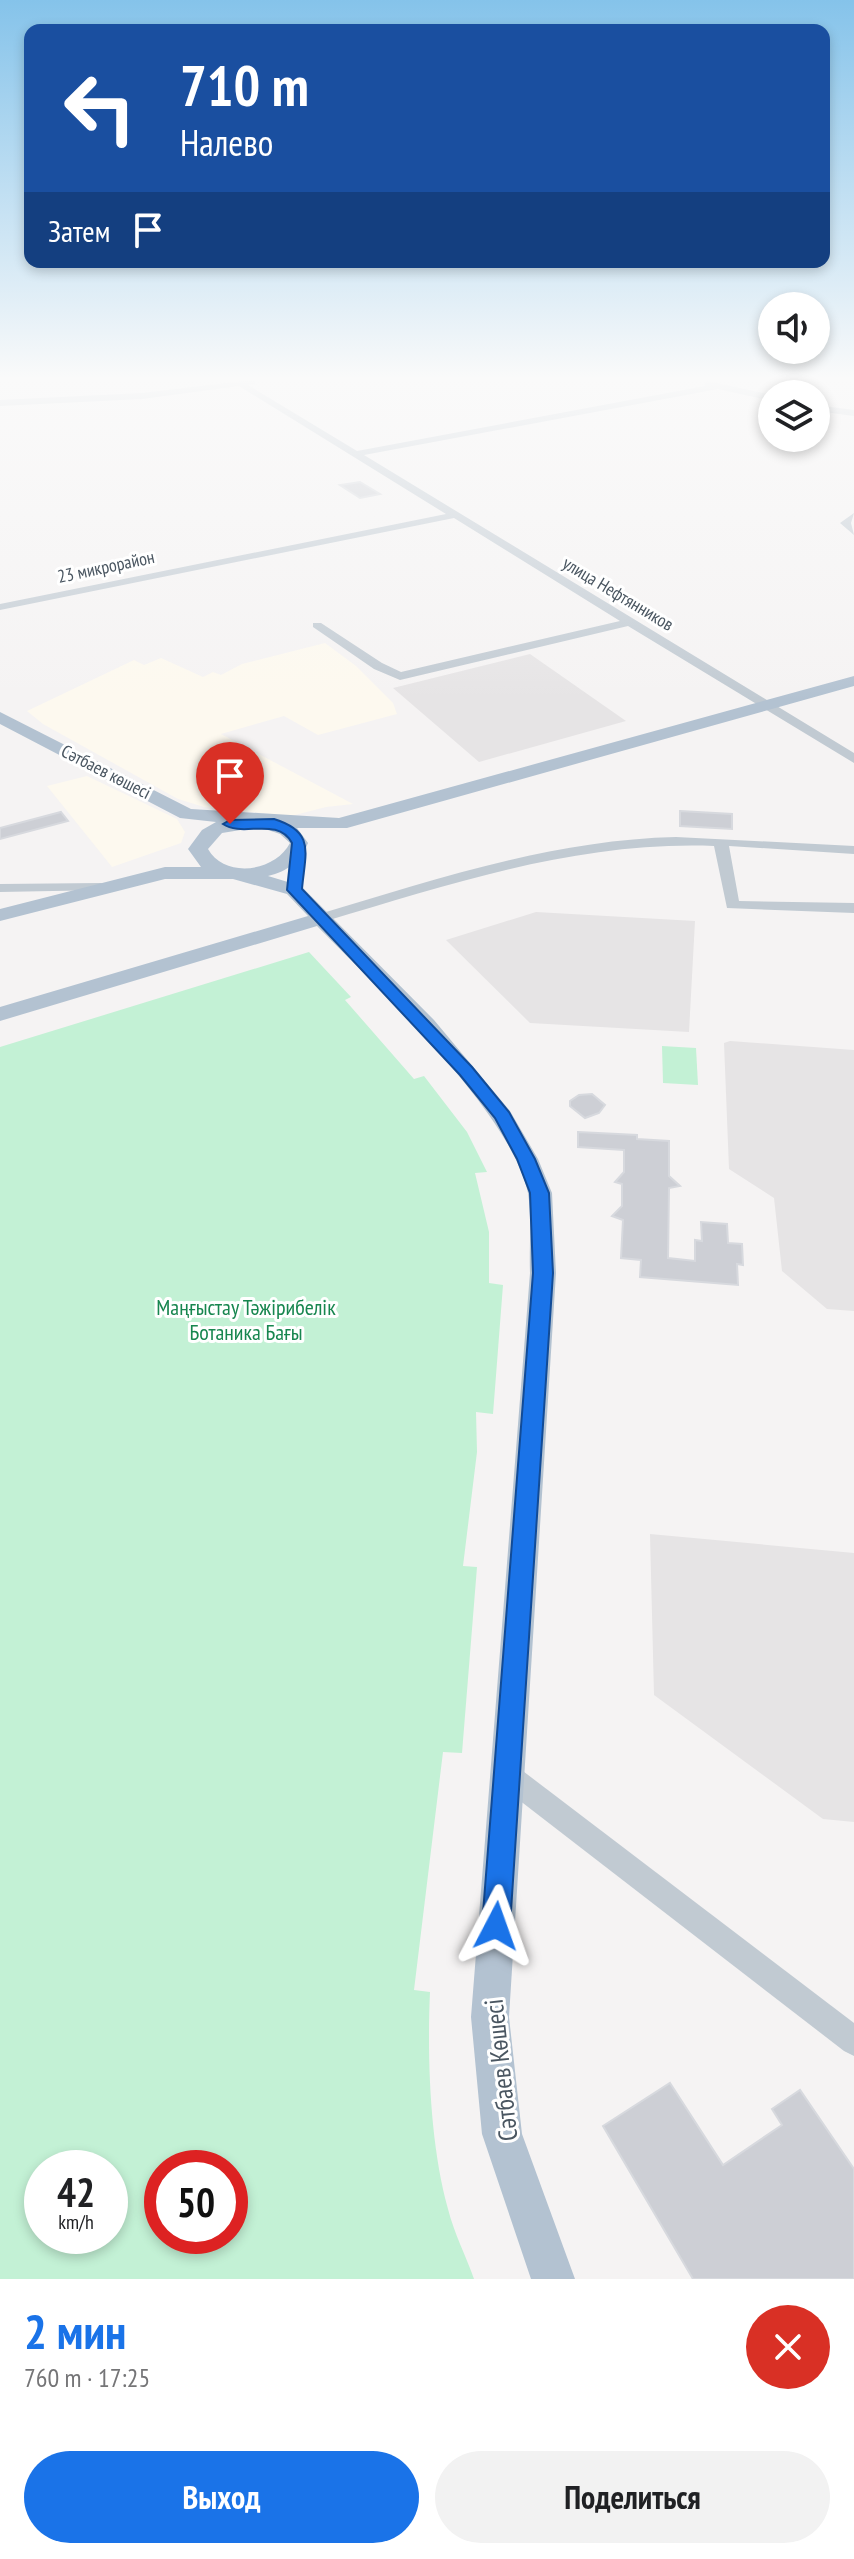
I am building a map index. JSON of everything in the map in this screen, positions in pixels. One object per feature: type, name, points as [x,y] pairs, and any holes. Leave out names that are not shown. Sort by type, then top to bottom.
[{"type":"main road","points":[[0,915],[165,873],[246,873],[279,866],[340,824],[854,681]]},
{"type":"main road","name":"Сәтбаев көшесі","points":[[0,717],[187,814],[259,821]]},
{"type":"main road","points":[[187,814],[201,841],[200,856],[217,868],[294,890],[299,843],[295,835],[274,824],[259,821]]},
{"type":"main road","points":[[165,873],[189,859],[201,841],[218,828],[259,821],[340,824]]},
{"type":"main road","name":"Сәтбаев Көшесі","points":[[294,890],[426,1025],[502,1116],[526,1159],[540,1193],[543,1287],[490,2017],[502,2134],[553,2279]]},
{"type":"main road","points":[[0,1014],[321,918]]},
{"type":"street","name":"улица Нефтянников","points":[[410,487],[854,759]]},
{"type":"street","name":"23 микрорайон","points":[[0,607],[455,515]]},
{"type":"street","points":[[854,516],[845,523],[854,532]]},
{"type":"street","points":[[317,625],[378,666],[400,676],[630,622]]},
{"type":"street","points":[[321,918],[518,861],[616,844],[669,841],[854,850]]},
{"type":"street","points":[[721,844],[732,905],[854,908]]},
{"type":"street","points":[[0,888],[101,887]]},
{"type":"street","points":[[506,1774],[854,2041]]},
{"type":"shaded area","points":[[325,643],[356,666],[393,703],[397,714],[318,735],[284,716],[221,734],[353,804],[291,816],[204,807],[178,799],[43,724],[27,711],[134,660],[144,665],[161,658],[203,677],[213,672],[221,675],[242,664]]},
{"type":"shaded area","points":[[530,654],[626,721],[479,762],[393,688]]},
{"type":"shaded area","points":[[87,776],[177,819],[185,832],[181,843],[112,867],[47,786]]},
{"type":"shaded area","points":[[536,912],[695,921],[689,1032],[530,1023],[446,940]]},
{"type":"shaded area","points":[[724,1043],[854,1050],[854,1311],[827,1309],[782,1271],[774,1198],[729,1169]]},
{"type":"shaded area","points":[[650,1534],[854,1553],[854,1822],[823,1819],[654,1695]]},
{"type":"green space","name":"Маңғыстау Тәжірибелік Ботаника Бағы","points":[[309,952],[351,997],[345,1000],[414,1079],[424,1076],[467,1132],[487,1172],[475,1173],[489,1232],[489,1283],[503,1285],[493,1414],[476,1412],[477,1452],[463,1566],[477,1567],[462,1753],[443,1752],[414,1990],[430,1992],[430,2073],[437,2157],[451,2218],[474,2279],[0,2279],[0,1047]]},
{"type":"green space","points":[[662,1046],[696,1048],[698,1085],[663,1083]]},
{"type":"building","points":[[344,487],[369,487],[380,494],[360,498]]},
{"type":"building","points":[[680,811],[732,814],[732,829],[680,826]]},
{"type":"building","points":[[61,812],[68,821],[0,839],[0,828]]},
{"type":"building","points":[[592,1094],[605,1105],[599,1113],[585,1118],[570,1106],[570,1101],[579,1095]]},
{"type":"building","points":[[578,1132],[637,1135],[637,1139],[669,1141],[669,1176],[680,1186],[669,1188],[668,1258],[695,1261],[695,1240],[702,1241],[701,1222],[727,1224],[728,1243],[742,1244],[743,1265],[737,1264],[738,1285],[640,1277],[641,1260],[621,1258],[623,1220],[612,1216],[622,1206],[622,1184],[615,1182],[624,1172],[624,1150],[578,1147]]},
{"type":"building","points":[[670,2083],[723,2165],[782,2125],[772,2109],[800,2090],[854,2169],[854,2279],[693,2279],[603,2126]]},
{"type":"route","points":[[230,824],[259,821],[286,828],[295,835],[299,843],[294,890],[426,1025],[466,1071],[502,1116],[526,1159],[540,1193],[543,1273],[496,1926]]}]
